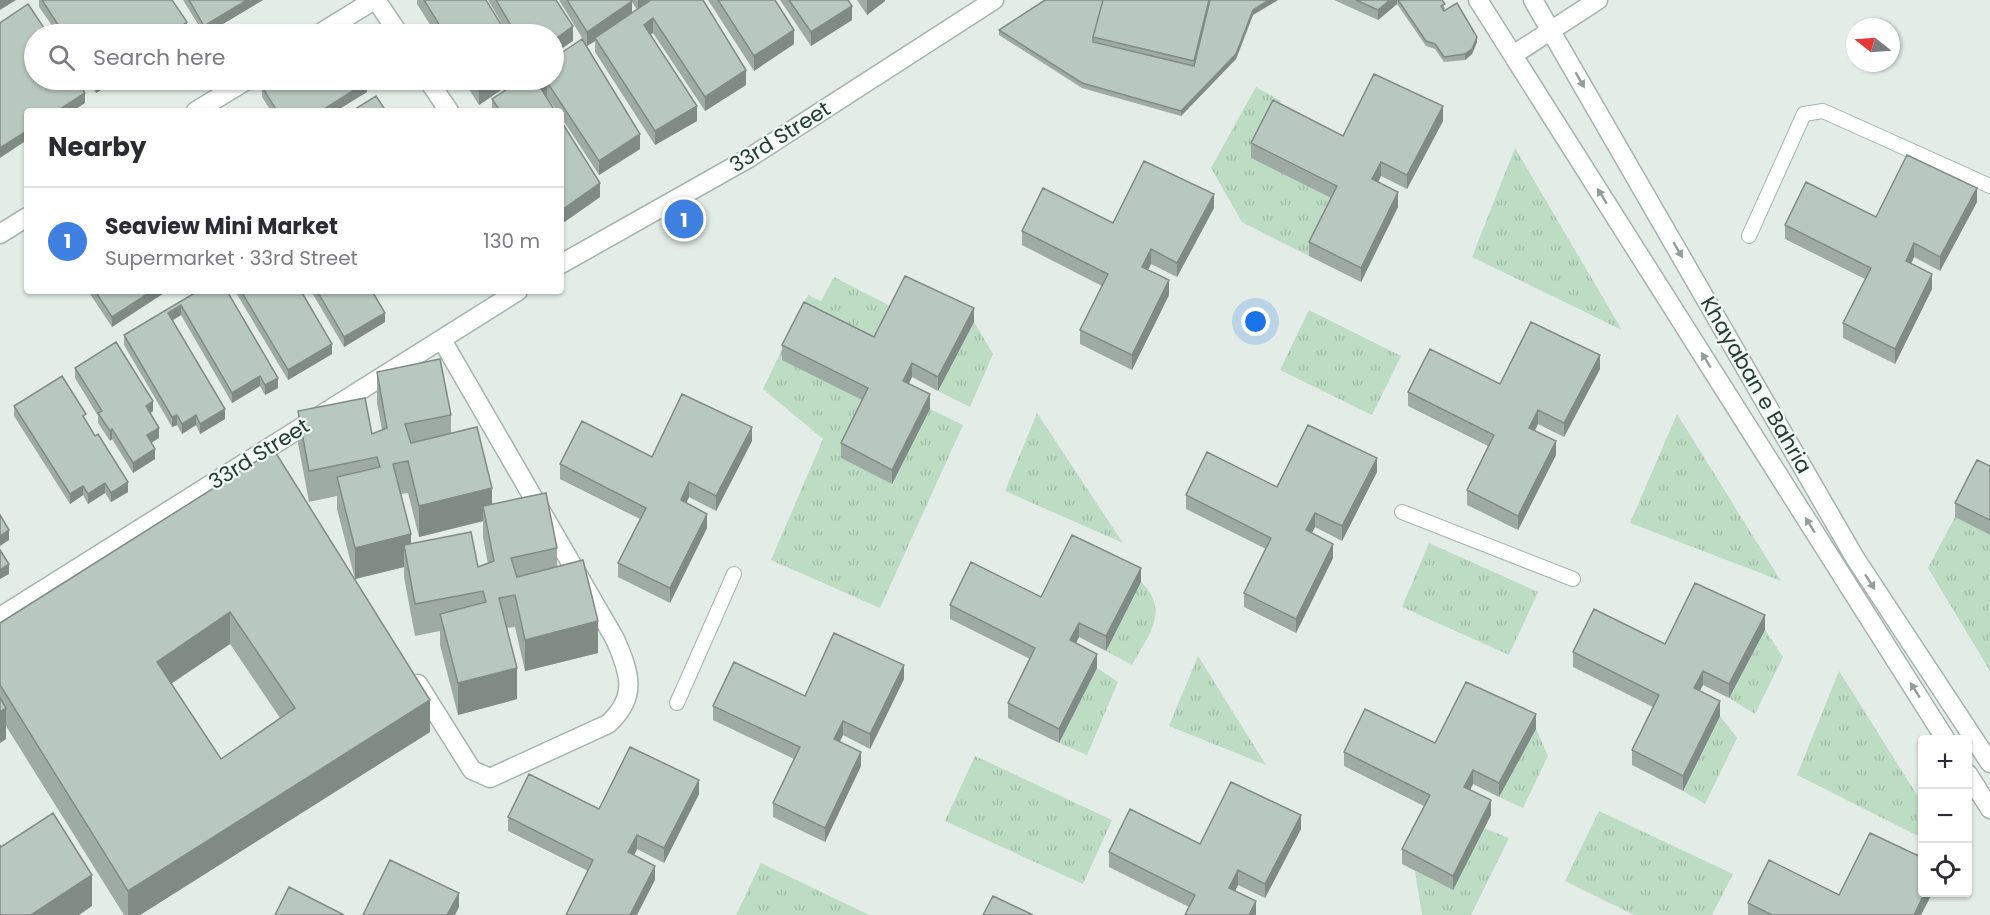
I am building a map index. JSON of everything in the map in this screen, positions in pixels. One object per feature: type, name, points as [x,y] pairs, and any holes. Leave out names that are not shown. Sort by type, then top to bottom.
[{"type":"street","points":[[335,24],[375,0],[392,24]]},
{"type":"street","name":"33rd Street","points":[[564,262],[750,158],[994,0]]},
{"type":"street","points":[[1478,0],[1943,735]]},
{"type":"street","name":"Khayaban e Bahria","points":[[1533,0],[1855,558],[1990,763]]},
{"type":"street","points":[[1513,55],[1598,0]]},
{"type":"street","points":[[201,108],[231,90]]},
{"type":"street","points":[[435,90],[447,108]]},
{"type":"street","points":[[0,234],[24,219]]},
{"type":"street","name":"33rd Street","points":[[0,617],[513,294]]},
{"type":"street","points":[[409,669],[472,770],[490,778],[608,724],[621,712],[627,701],[626,664],[615,639],[442,340]]},
{"type":"street","points":[[268,448],[281,468]]},
{"type":"street","points":[[1972,780],[1990,809]]},
{"type":"lane","points":[[1749,236],[1804,114],[1812,111],[1823,111],[1990,186]]},
{"type":"lane","points":[[1402,512],[1573,579]]},
{"type":"lane","points":[[677,703],[734,574]]},
{"type":"green space","points":[[1256,87],[1281,101],[1251,158],[1337,201],[1309,256],[1242,222],[1211,168]]},
{"type":"green space","points":[[1515,148],[1622,330],[1472,257]]},
{"type":"green space","points":[[834,277],[896,309],[874,352],[783,360],[868,403],[892,484],[930,409],[963,425],[880,608],[771,560],[823,439],[763,389],[808,295],[821,301]]},
{"type":"green space","points":[[1309,310],[1401,356],[1372,415],[1280,370]]},
{"type":"green space","points":[[974,322],[993,354],[970,407],[938,391]]},
{"type":"green space","points":[[1037,413],[1123,543],[1005,491]]},
{"type":"green space","points":[[1677,414],[1781,581],[1630,523]]},
{"type":"green space","points":[[1955,517],[1990,535],[1990,671],[1928,568]]},
{"type":"green space","points":[[1429,543],[1538,592],[1509,655],[1402,607]]},
{"type":"green space","points":[[1141,582],[1150,593],[1156,613],[1150,633],[1132,665],[1106,651]]},
{"type":"green space","points":[[1765,630],[1783,657],[1755,714],[1729,698]]},
{"type":"green space","points":[[1198,656],[1266,765],[1169,726]]},
{"type":"green space","points":[[1097,668],[1118,682],[1087,755],[1059,743]]},
{"type":"green space","points":[[1839,671],[1918,797],[1918,836],[1797,775]]},
{"type":"green space","points":[[1720,716],[1737,738],[1705,804],[1683,791]]},
{"type":"green space","points":[[1536,729],[1548,756],[1523,808],[1499,797]]},
{"type":"green space","points":[[975,756],[1112,820],[1083,884],[945,821]]},
{"type":"green space","points":[[1599,811],[1733,874],[1712,915],[1634,915],[1565,881]]},
{"type":"green space","points":[[1484,828],[1509,838],[1471,915],[1422,915],[1415,871],[1453,890]]},
{"type":"green space","points":[[761,863],[869,915],[736,915]]},
{"type":"building","points":[[42,0],[172,0],[187,22],[184,24],[58,24]]},
{"type":"building","points":[[189,0],[247,0],[207,24],[203,24]]},
{"type":"building","points":[[424,0],[486,0],[501,24],[439,24]]},
{"type":"building","points":[[496,0],[556,0],[573,26],[564,33],[564,24],[510,24]]},
{"type":"building","points":[[567,0],[631,0],[632,1],[587,32]]},
{"type":"building","points":[[651,0],[703,0],[746,70],[705,97],[653,18],[644,25],[697,106],[655,131],[595,38]]},
{"type":"building","points":[[718,0],[775,0],[794,30],[754,56]]},
{"type":"building","points":[[789,0],[848,0],[852,6],[811,32]]},
{"type":"building","points":[[1045,0],[1103,0],[1093,42],[1194,66],[1210,0],[1269,0],[1253,10],[1236,54],[1181,111],[1082,83],[999,30]]},
{"type":"building","points":[[1103,0],[1209,0],[1194,61],[1093,37]]},
{"type":"building","points":[[1356,0],[1390,0],[1378,10]]},
{"type":"building","points":[[1398,0],[1442,0],[1445,4],[1441,6],[1444,11],[1457,3],[1477,37],[1472,49],[1465,54],[1444,57],[1435,44],[1426,41]]},
{"type":"building","points":[[28,4],[41,24],[24,24],[24,90],[83,90],[85,93],[62,108],[24,108],[24,133],[0,148],[0,23]]},
{"type":"building","points":[[582,39],[640,134],[599,161],[552,90],[564,90],[564,51]]},
{"type":"building","points":[[1374,74],[1443,106],[1407,175],[1381,162],[1372,179],[1398,192],[1361,268],[1309,242],[1337,186],[1251,143],[1273,100],[1343,136]]},
{"type":"building","points":[[264,90],[354,90],[326,108],[275,108]]},
{"type":"building","points":[[506,90],[542,90],[553,108],[498,108],[492,99]]},
{"type":"building","points":[[376,96],[384,108],[357,108]]},
{"type":"building","points":[[564,126],[600,183],[564,208]]},
{"type":"building","points":[[1907,155],[1977,188],[1940,257],[1914,243],[1906,261],[1932,274],[1895,349],[1843,323],[1871,268],[1785,225],[1806,182],[1876,217]]},
{"type":"building","points":[[1144,161],[1214,194],[1177,263],[1151,249],[1142,267],[1169,280],[1132,355],[1080,330],[1108,274],[1022,231],[1043,188],[1113,223]]},
{"type":"building","points":[[905,276],[974,308],[938,377],[912,363],[903,381],[930,394],[892,470],[841,443],[868,388],[782,345],[804,302],[874,337]]},
{"type":"building","points":[[97,294],[147,294],[112,317]]},
{"type":"building","points":[[193,294],[229,294],[278,378],[265,385],[260,376],[232,393],[181,305],[168,313],[225,409],[200,424],[196,415],[182,424],[177,415],[172,417],[124,335]]},
{"type":"building","points":[[243,294],[303,294],[332,344],[288,370]]},
{"type":"building","points":[[319,294],[374,294],[385,313],[344,337]]},
{"type":"building","points":[[1531,322],[1600,355],[1564,423],[1538,410],[1529,428],[1556,441],[1518,516],[1467,490],[1494,435],[1408,392],[1430,349],[1500,384]]},
{"type":"building","points":[[116,342],[153,401],[146,406],[159,428],[147,435],[155,449],[133,463],[112,429],[110,431],[98,413],[102,411],[75,368]]},
{"type":"building","points":[[440,359],[451,415],[405,424],[411,443],[477,427],[492,488],[419,506],[408,461],[393,464],[411,534],[355,548],[337,477],[380,467],[377,457],[309,471],[298,411],[365,398],[372,434],[387,428],[377,372]]},
{"type":"building","points":[[62,376],[86,414],[83,416],[95,436],[98,434],[128,482],[111,493],[105,483],[88,494],[83,486],[70,494],[14,406]]},
{"type":"building","points":[[682,394],[752,427],[716,496],[689,482],[681,500],[707,514],[670,588],[618,563],[646,508],[560,464],[582,421],[652,457]]},
{"type":"building","points":[[1308,425],[1377,458],[1342,526],[1315,513],[1306,530],[1333,544],[1296,619],[1244,593],[1271,538],[1186,495],[1207,452],[1277,487]]},
{"type":"building","points":[[274,450],[430,700],[128,891],[0,685],[0,623]],"holes":[[[230,612],[295,708],[221,759],[157,662]]]},
{"type":"building","points":[[1977,460],[1990,466],[1990,520],[1955,503]]},
{"type":"building","points":[[546,493],[557,548],[511,558],[517,577],[583,560],[598,621],[525,640],[515,595],[499,598],[517,668],[458,683],[440,614],[486,602],[483,591],[415,604],[404,545],[471,532],[478,567],[494,561],[483,506]]},
{"type":"building","points":[[0,515],[9,530],[0,536]]},
{"type":"building","points":[[1072,535],[1141,568],[1106,636],[1079,623],[1070,640],[1097,654],[1059,729],[1008,703],[1035,648],[950,605],[971,562],[1041,597]]},
{"type":"building","points":[[0,550],[9,564],[0,570]]},
{"type":"building","points":[[1695,583],[1765,615],[1729,684],[1703,671],[1694,688],[1720,701],[1683,776],[1632,750],[1659,695],[1573,652],[1594,609],[1665,644]]},
{"type":"building","points":[[834,633],[904,665],[870,734],[843,721],[834,739],[861,752],[825,828],[773,803],[800,747],[713,706],[734,662],[805,696]]},
{"type":"building","points":[[1466,682],[1536,714],[1499,783],[1473,770],[1464,787],[1491,800],[1453,876],[1402,849],[1430,795],[1344,752],[1365,709],[1435,743]]},
{"type":"building","points":[[0,698],[6,708],[0,712]]},
{"type":"building","points":[[630,747],[699,780],[664,848],[637,835],[628,852],[655,866],[630,915],[566,915],[593,860],[508,817],[529,774],[599,809]]},
{"type":"building","points":[[1231,782],[1301,815],[1265,884],[1238,870],[1229,888],[1256,901],[1249,915],[1185,915],[1195,895],[1109,852],[1130,809],[1200,844]]},
{"type":"building","points":[[53,813],[92,875],[31,915],[0,915],[0,845],[1,847]]},
{"type":"building","points":[[1870,833],[1918,856],[1918,897],[1923,897],[1914,915],[1772,915],[1748,903],[1769,860],[1839,895]]},
{"type":"building","points":[[390,860],[459,893],[447,915],[363,915]]},
{"type":"building","points":[[289,887],[344,915],[275,915]]},
{"type":"building","points":[[993,896],[1033,915],[983,915]]},
{"type":"place","name":"Seaview Mini Market","points":[[684,219]]}]
